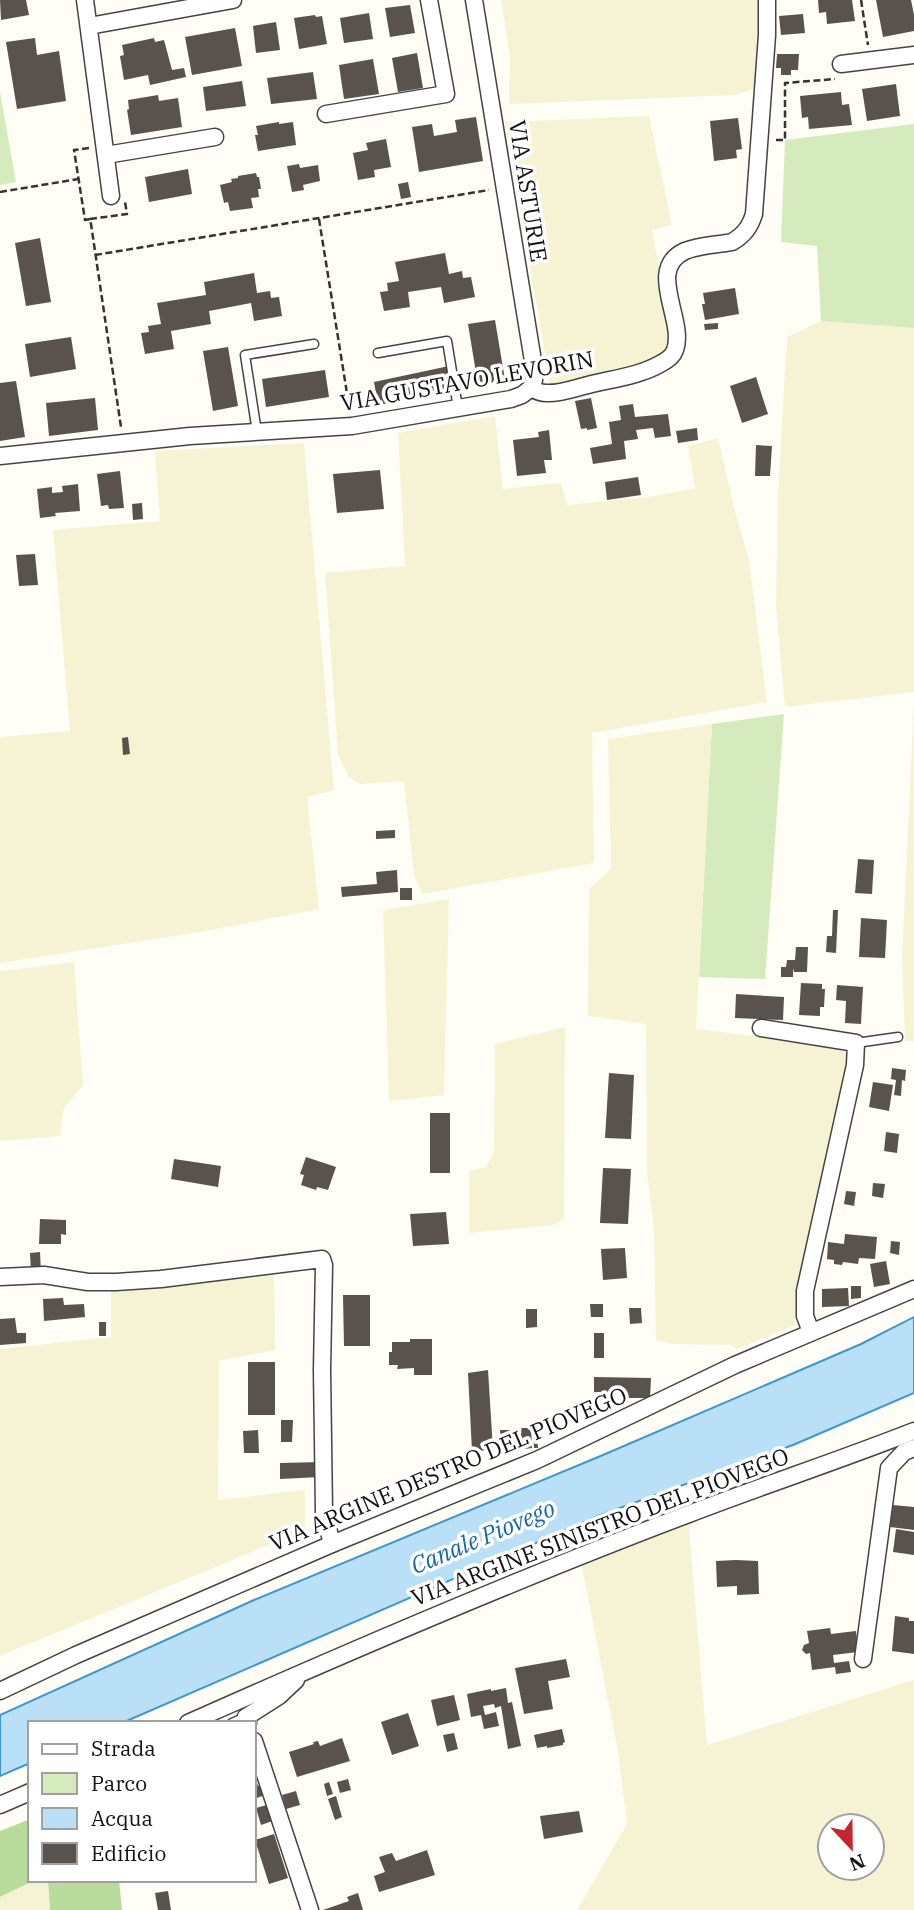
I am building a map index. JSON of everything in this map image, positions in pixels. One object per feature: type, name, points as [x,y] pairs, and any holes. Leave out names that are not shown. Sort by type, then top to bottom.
[{"type":"street","points":[[85,0],[105,150],[118,199]]},
{"type":"street","points":[[326,114],[446,94],[429,0]]},
{"type":"street","name":"VIA ASTURIE","points":[[474,0],[533,361],[534,380],[531,388]]},
{"type":"street","points":[[759,141],[767,0]]},
{"type":"street","points":[[89,26],[222,1]]},
{"type":"street","points":[[842,71],[871,60],[914,55]]},
{"type":"street","points":[[105,150],[215,137]]},
{"type":"street","name":"VIA GUSTAVO LEVORIN","points":[[0,456],[190,436],[352,426],[511,399],[531,388],[538,392],[556,393],[662,364],[675,351],[677,336],[666,279],[671,263],[685,251],[732,242],[747,230],[755,203],[759,141]]},
{"type":"street","points":[[761,1028],[856,1043],[855,1065],[805,1291],[804,1316],[811,1332]]},
{"type":"street","points":[[0,1277],[44,1275],[88,1282],[116,1282],[322,1259],[324,1512],[332,1544]]},
{"type":"street","name":"VIA ARGINE DESTRO DEL PIOVEGO","points":[[0,1691],[76,1655],[332,1544],[537,1460],[735,1365],[914,1289]]},
{"type":"street","name":"VIA ARGINE SINISTRO DEL PIOVEGO","points":[[192,1721],[391,1633],[579,1557],[914,1431]]},
{"type":"street","points":[[863,1659],[889,1468],[904,1452],[914,1448]]},
{"type":"street","name":"VIA ARGINE SINISTRO DEL PIOVEGO","points":[[242,1721],[279,1696],[305,1671]]},
{"type":"street","points":[[256,1747],[310,1910]]},
{"type":"street","points":[[0,1805],[28,1793]]},
{"type":"lane","points":[[378,353],[447,341],[458,409]]},
{"type":"lane","points":[[257,432],[244,355],[314,344]]},
{"type":"lane","points":[[856,1043],[898,1037]]},
{"type":"path","points":[[861,0],[871,60]]},
{"type":"path","points":[[759,141],[785,140],[785,83],[842,71]]},
{"type":"path","points":[[105,150],[74,150],[85,220],[127,214],[118,199]]},
{"type":"path","points":[[0,192],[78,179]]},
{"type":"path","points":[[94,255],[505,188]]},
{"type":"path","points":[[90,219],[122,434]]},
{"type":"path","points":[[319,219],[351,419]]},
{"type":"shaded area","points":[[501,0],[757,0],[761,15],[757,88],[734,95],[509,104],[510,58]]},
{"type":"shaded area","points":[[649,116],[672,225],[652,230],[673,341],[668,351],[647,363],[590,378],[550,383],[505,122]]},
{"type":"shaded area","points":[[821,321],[914,328],[914,692],[785,707],[776,607],[778,491],[787,337]]},
{"type":"shaded area","points":[[495,416],[503,489],[561,483],[567,505],[649,497],[695,488],[688,446],[718,438],[749,560],[767,702],[592,733],[594,863],[422,894],[414,875],[404,781],[360,784],[349,777],[338,755],[325,573],[405,566],[398,433]]},
{"type":"shaded area","points":[[304,443],[334,790],[307,797],[319,909],[200,932],[0,963],[0,737],[70,731],[53,530],[160,521],[155,451]]},
{"type":"shaded area","points":[[914,704],[914,1041],[905,1041],[902,958]]},
{"type":"shaded area","points":[[712,724],[696,1029],[835,1046],[848,1055],[797,1288],[795,1325],[737,1349],[731,1345],[672,1344],[656,1340],[654,1229],[647,1172],[646,1024],[588,1016],[589,889],[611,869],[608,739]]},
{"type":"shaded area","points":[[449,899],[444,1095],[389,1101],[383,910]]},
{"type":"shaded area","points":[[74,962],[83,1085],[64,1108],[60,1136],[0,1141],[0,971]]},
{"type":"shaded area","points":[[565,1027],[564,1219],[553,1225],[469,1233],[469,1171],[486,1167],[494,1151],[495,1044]]},
{"type":"shaded area","points":[[274,1272],[275,1350],[219,1361],[218,1500],[305,1490],[305,1530],[0,1656],[0,1349],[111,1337],[111,1290]]},
{"type":"shaded area","points":[[688,1516],[707,1745],[914,1680],[914,1910],[577,1910],[627,1824],[618,1751],[581,1562]]},
{"type":"shaded area","points":[[31,1882],[48,1882],[50,1910],[0,1910],[0,1897]]},
{"type":"green space","points":[[0,92],[16,182],[0,185]]},
{"type":"green space","points":[[914,124],[914,328],[821,321],[817,246],[781,242],[785,140]]},
{"type":"green space","points":[[784,714],[765,979],[699,977],[712,724]]},
{"type":"green space","points":[[28,1820],[28,1882],[31,1882],[0,1897],[0,1831]]},
{"type":"green space","points":[[48,1882],[119,1882],[122,1910],[50,1910]]},
{"type":"water","name":"Canale Piovego","points":[[914,1317],[914,1393],[793,1445],[598,1516],[127,1721],[28,1721],[28,1764],[0,1776],[0,1715],[254,1600],[861,1344]]},
{"type":"building","points":[[0,0],[26,0],[29,15],[1,20]]},
{"type":"building","points":[[818,0],[852,0],[855,21],[827,24],[826,12],[819,13]]},
{"type":"building","points":[[876,0],[911,0],[914,31],[883,37]]},
{"type":"building","points":[[410,5],[415,33],[390,37],[385,8]]},
{"type":"building","points":[[369,13],[373,39],[344,43],[340,18]]},
{"type":"building","points":[[803,14],[805,33],[781,35],[779,16]]},
{"type":"building","points":[[322,16],[327,44],[299,49],[294,18]]},
{"type":"building","points":[[276,22],[280,50],[256,53],[253,26]]},
{"type":"building","points":[[235,28],[242,66],[192,75],[185,37]]},
{"type":"building","points":[[35,38],[37,55],[59,51],[66,101],[17,109],[6,42]]},
{"type":"building","points":[[154,38],[155,42],[164,40],[172,70],[184,68],[186,77],[150,85],[148,75],[124,80],[120,56],[124,55],[122,45]]},
{"type":"building","points":[[417,53],[423,88],[398,92],[392,58]]},
{"type":"building","points":[[777,54],[799,54],[798,70],[791,70],[791,75],[781,75],[781,68],[776,68]]},
{"type":"building","points":[[373,59],[379,94],[344,99],[339,65]]},
{"type":"building","points":[[313,72],[317,99],[271,104],[267,78]]},
{"type":"building","points":[[242,81],[246,106],[206,111],[203,87]]},
{"type":"building","points":[[896,84],[900,116],[867,121],[862,89]]},
{"type":"building","points":[[841,92],[842,105],[849,104],[852,125],[809,129],[808,117],[802,118],[800,96]]},
{"type":"building","points":[[158,95],[159,101],[178,98],[182,127],[131,135],[128,100]]},
{"type":"building","points":[[476,117],[483,161],[419,172],[412,127],[432,124],[434,136],[457,132],[455,120]]},
{"type":"building","points":[[738,118],[742,149],[736,150],[737,158],[714,161],[710,121]]},
{"type":"building","points":[[293,122],[296,145],[258,151],[256,126]]},
{"type":"building","points":[[386,139],[391,167],[374,170],[375,177],[358,180],[353,153],[368,150],[366,143]]},
{"type":"building","points":[[299,164],[300,168],[318,165],[320,181],[303,185],[304,190],[292,192],[287,166]]},
{"type":"building","points":[[188,169],[192,194],[149,202],[145,177]]},
{"type":"building","points":[[256,173],[261,189],[258,189],[259,197],[251,198],[253,208],[230,211],[228,202],[224,203],[220,185],[232,182],[231,179],[238,176]]},
{"type":"building","points":[[408,182],[411,197],[401,199],[398,184]]},
{"type":"building","points":[[40,238],[51,302],[26,306],[15,243]]},
{"type":"building","points":[[445,253],[449,274],[462,271],[463,278],[471,277],[475,297],[444,303],[441,287],[408,292],[410,307],[384,311],[380,292],[388,291],[387,283],[399,281],[395,262]]},
{"type":"building","points":[[254,273],[257,293],[270,291],[271,298],[279,297],[282,316],[254,321],[251,303],[209,311],[211,324],[171,331],[174,349],[145,354],[141,333],[149,332],[148,326],[161,324],[157,303],[206,295],[204,282]]},
{"type":"building","points":[[735,288],[739,314],[705,320],[703,293]]},
{"type":"building","points":[[495,320],[505,380],[478,385],[468,324]]},
{"type":"building","points":[[718,323],[718,329],[705,330],[704,324]]},
{"type":"building","points":[[71,337],[76,369],[30,377],[25,344]]},
{"type":"building","points":[[228,347],[238,406],[213,411],[203,351]]},
{"type":"building","points":[[449,366],[454,391],[378,405],[374,382]]},
{"type":"building","points":[[325,370],[329,397],[266,407],[262,379]]},
{"type":"building","points":[[756,377],[768,414],[742,423],[730,386]]},
{"type":"building","points":[[16,381],[25,437],[0,441],[0,383]]},
{"type":"building","points":[[95,398],[98,430],[49,436],[46,403]]},
{"type":"building","points":[[591,398],[597,428],[581,429],[575,401]]},
{"type":"building","points":[[633,404],[635,417],[668,414],[671,436],[655,438],[653,428],[636,430],[638,439],[624,441],[626,459],[593,464],[590,448],[612,444],[609,422],[621,420],[619,406]]},
{"type":"building","points":[[697,428],[698,440],[678,443],[676,431]]},
{"type":"building","points":[[549,430],[552,460],[544,460],[546,473],[517,476],[513,440],[539,437],[538,432]]},
{"type":"building","points":[[756,445],[772,446],[770,476],[755,476]]},
{"type":"building","points":[[380,470],[384,509],[337,513],[333,474]]},
{"type":"building","points":[[120,471],[124,508],[109,509],[108,505],[101,506],[97,474]]},
{"type":"building","points":[[638,477],[641,495],[607,500],[605,482]]},
{"type":"building","points":[[78,484],[80,511],[55,513],[56,516],[40,518],[37,489],[52,487],[52,493],[63,492],[62,486]]},
{"type":"building","points":[[142,503],[143,519],[133,520],[132,504]]},
{"type":"building","points":[[35,554],[38,585],[19,586],[16,555]]},
{"type":"building","points":[[128,737],[130,754],[123,755],[122,738]]},
{"type":"building","points":[[395,830],[395,838],[376,839],[376,831]]},
{"type":"building","points":[[858,859],[874,860],[872,894],[855,893]]},
{"type":"building","points":[[397,870],[398,892],[342,897],[341,887],[377,884],[376,872]]},
{"type":"building","points":[[400,888],[412,888],[412,900],[400,900]]},
{"type":"building","points":[[833,910],[838,910],[836,953],[826,952],[827,936],[832,936]]},
{"type":"building","points":[[861,918],[887,920],[885,958],[859,957]]},
{"type":"building","points":[[796,947],[808,947],[807,972],[794,972],[793,968],[793,977],[781,977],[781,967],[786,967],[787,960],[795,960]]},
{"type":"building","points":[[801,983],[822,984],[822,989],[825,989],[824,1007],[820,1007],[820,1016],[799,1015]]},
{"type":"building","points":[[837,985],[863,987],[861,1024],[845,1023],[846,1001],[836,1000]]},
{"type":"building","points":[[736,994],[784,997],[783,1020],[735,1018]]},
{"type":"building","points":[[892,1068],[906,1070],[901,1096],[894,1095],[896,1080],[891,1079]]},
{"type":"building","points":[[609,1073],[634,1075],[631,1139],[605,1138]]},
{"type":"building","points":[[873,1082],[893,1085],[889,1111],[869,1107]]},
{"type":"building","points":[[430,1113],[450,1113],[450,1173],[430,1173]]},
{"type":"building","points":[[886,1132],[899,1134],[897,1153],[884,1151]]},
{"type":"building","points":[[306,1157],[336,1167],[328,1190],[317,1187],[316,1190],[301,1185],[304,1175],[300,1174]]},
{"type":"building","points":[[174,1159],[221,1166],[218,1187],[171,1179]]},
{"type":"building","points":[[603,1168],[631,1169],[628,1224],[600,1223]]},
{"type":"building","points":[[873,1183],[885,1184],[883,1198],[872,1196]]},
{"type":"building","points":[[846,1191],[856,1192],[854,1206],[844,1204]]},
{"type":"building","points":[[446,1212],[449,1244],[413,1246],[410,1214]]},
{"type":"building","points":[[40,1219],[66,1220],[66,1235],[61,1234],[61,1244],[39,1244]]},
{"type":"building","points":[[845,1234],[877,1237],[875,1259],[859,1258],[858,1264],[843,1262],[842,1265],[827,1259],[828,1242],[844,1244]]},
{"type":"building","points":[[891,1241],[900,1242],[899,1255],[890,1253]]},
{"type":"building","points":[[625,1248],[627,1278],[603,1280],[601,1249]]},
{"type":"building","points":[[40,1252],[41,1273],[31,1273],[30,1253]]},
{"type":"building","points":[[886,1261],[890,1284],[874,1287],[870,1264]]},
{"type":"building","points":[[851,1286],[861,1286],[861,1298],[851,1299]]},
{"type":"building","points":[[848,1288],[849,1306],[822,1307],[822,1289]]},
{"type":"building","points":[[343,1295],[370,1295],[370,1346],[344,1346]]},
{"type":"building","points":[[63,1298],[64,1305],[84,1304],[85,1317],[44,1321],[43,1299]]},
{"type":"building","points":[[590,1304],[603,1304],[603,1317],[591,1317]]},
{"type":"building","points":[[629,1308],[641,1308],[642,1323],[630,1324]]},
{"type":"building","points":[[526,1309],[537,1309],[537,1327],[526,1328]]},
{"type":"building","points":[[15,1318],[17,1333],[26,1333],[26,1343],[0,1345],[0,1319]]},
{"type":"building","points":[[99,1322],[106,1322],[106,1336],[99,1336]]},
{"type":"building","points":[[594,1333],[604,1333],[604,1358],[594,1358]]},
{"type":"building","points":[[410,1339],[432,1339],[432,1375],[414,1375],[414,1368],[397,1369],[398,1365],[389,1365],[392,1342],[410,1342]]},
{"type":"building","points":[[248,1362],[275,1362],[275,1415],[248,1415]]},
{"type":"building","points":[[488,1370],[493,1450],[472,1451],[468,1373]]},
{"type":"building","points":[[594,1377],[651,1378],[650,1398],[621,1398],[621,1393],[594,1392]]},
{"type":"building","points":[[281,1420],[293,1420],[292,1442],[281,1442]]},
{"type":"building","points":[[533,1427],[536,1427],[538,1448],[534,1448]]},
{"type":"building","points":[[521,1428],[531,1428],[532,1448],[502,1450],[500,1430],[522,1430]]},
{"type":"building","points":[[258,1430],[259,1453],[244,1453],[243,1431]]},
{"type":"building","points":[[321,1462],[321,1477],[280,1479],[280,1463]]},
{"type":"building","points":[[893,1505],[914,1507],[914,1530],[890,1527]]},
{"type":"building","points":[[896,1529],[914,1532],[914,1555],[893,1552]]},
{"type":"building","points":[[716,1561],[758,1561],[759,1594],[737,1595],[737,1586],[717,1587]]},
{"type":"building","points":[[895,1616],[914,1621],[914,1654],[892,1651]]},
{"type":"building","points":[[830,1628],[831,1634],[856,1631],[858,1652],[833,1655],[834,1663],[849,1661],[851,1672],[836,1674],[835,1667],[812,1670],[810,1653],[806,1654],[802,1650],[804,1645],[809,1643],[807,1631]]},
{"type":"building","points":[[566,1659],[570,1677],[548,1681],[553,1709],[524,1714],[515,1668]]},
{"type":"building","points":[[506,1688],[508,1703],[512,1702],[521,1746],[508,1749],[501,1706],[483,1706],[485,1715],[496,1712],[499,1726],[484,1729],[481,1715],[471,1717],[467,1694]]},
{"type":"building","points":[[454,1695],[460,1720],[437,1726],[431,1700]]},
{"type":"building","points":[[408,1713],[419,1746],[392,1755],[381,1722]]},
{"type":"building","points":[[562,1729],[565,1742],[563,1745],[537,1748],[534,1735]]},
{"type":"building","points":[[454,1733],[458,1749],[447,1752],[443,1735]]},
{"type":"building","points":[[342,1738],[350,1761],[297,1777],[289,1752],[314,1744],[313,1742],[318,1741],[320,1746]]},
{"type":"building","points":[[348,1779],[351,1790],[340,1793],[337,1782]]},
{"type":"building","points":[[256,1780],[258,1786],[264,1784],[268,1794],[256,1798]]},
{"type":"building","points":[[329,1782],[333,1794],[327,1796],[324,1784]]},
{"type":"building","points":[[296,1791],[300,1805],[286,1809],[282,1795]]},
{"type":"building","points":[[336,1796],[342,1817],[335,1820],[328,1799]]},
{"type":"building","points":[[270,1804],[275,1820],[261,1825],[256,1808]]},
{"type":"building","points":[[579,1811],[583,1832],[544,1839],[540,1816]]},
{"type":"building","points":[[274,1834],[288,1878],[269,1884],[256,1840]]},
{"type":"building","points":[[427,1850],[435,1875],[379,1892],[374,1876],[385,1872],[379,1857],[392,1853],[396,1861]]},
{"type":"building","points":[[168,1891],[171,1910],[158,1910],[155,1893]]},
{"type":"building","points":[[358,1893],[363,1910],[323,1910],[349,1901],[347,1897]]}]
